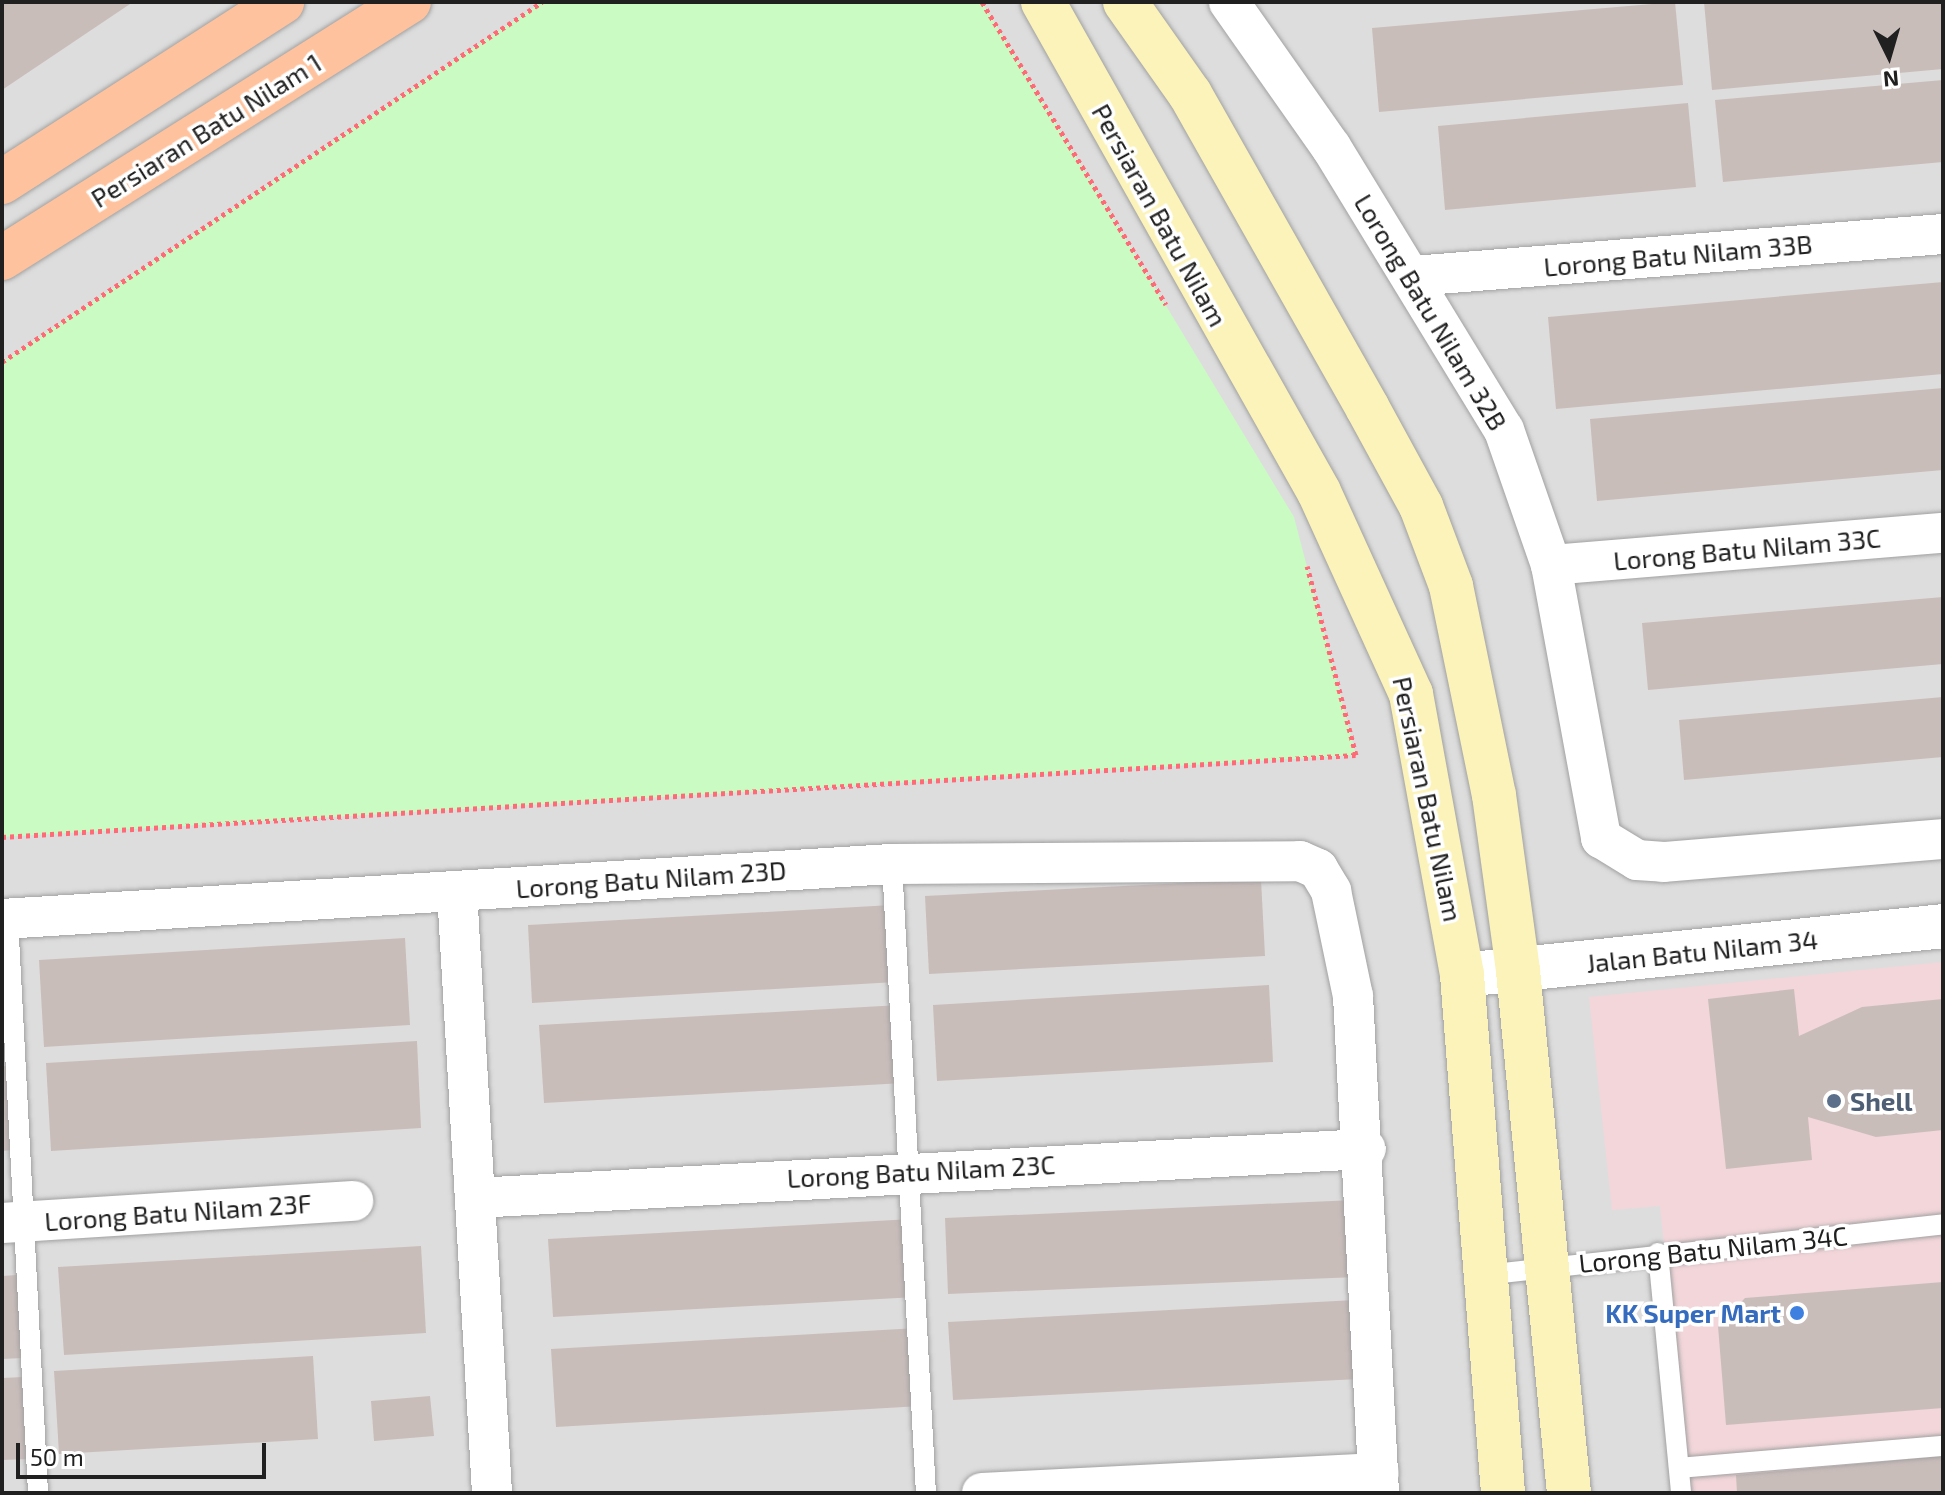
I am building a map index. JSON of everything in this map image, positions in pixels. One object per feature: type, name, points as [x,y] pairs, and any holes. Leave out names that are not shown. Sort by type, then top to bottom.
[{"type":"main road","points":[[2,182],[282,2]]},
{"type":"main road","name":"Persiaran Batu Nilam 1","points":[[2,258],[409,2]]},
{"type":"main road","name":"Persiaran Batu Nilam","points":[[1043,2],[1374,600],[1411,694],[1462,975],[1503,1493]]},
{"type":"main road","points":[[1125,2],[1190,94],[1421,506],[1470,663],[1518,971],[1569,1493]]},
{"type":"street","name":"Lorong Batu Nilam 32B","points":[[1229,2],[1413,276],[1504,430],[1551,565],[1601,838],[1637,860],[1693,860],[1943,839]]},
{"type":"street","name":"Lorong Batu Nilam 33B","points":[[1413,276],[1943,234]]},
{"type":"street","name":"Lorong Batu Nilam 33C","points":[[1551,565],[1943,533]]},
{"type":"street","name":"Lorong Batu Nilam 23D","points":[[5,918],[892,864],[1300,861],[1318,869],[1341,916],[1366,1149]]},
{"type":"street","points":[[457,891],[492,1493]]},
{"type":"street","name":"Jalan Batu Nilam 34","points":[[1462,975],[1943,926]]},
{"type":"street","name":"Lorong Batu Nilam 23C","points":[[475,1198],[912,1170],[1366,1149]]},
{"type":"street","points":[[982,1493],[1378,1483],[1366,1149]]},
{"type":"street","name":"Lorong Batu Nilam 23F","points":[[13,1222],[353,1201]]},
{"type":"lane","points":[[892,864],[912,1170],[926,1493]]},
{"type":"lane","points":[[5,918],[13,1222],[38,1493]]},
{"type":"lane","name":"Lorong Batu Nilam 34C","points":[[1484,1275],[1658,1253],[1943,1224]]},
{"type":"lane","points":[[1658,1253],[1681,1493]]},
{"type":"lane","points":[[1679,1468],[1943,1446]]},
{"type":"path","points":[[2,362],[542,2]]},
{"type":"path","points":[[982,2],[1171,314]]},
{"type":"path","points":[[2,837],[1356,755],[1306,561]]},
{"type":"shaded area","points":[[2,2],[1943,2],[1943,1493],[2,1493]]},
{"type":"shaded area","points":[[1943,962],[1943,1493],[1690,1493],[1660,1206],[1612,1210],[1589,997]]},
{"type":"green space","points":[[542,2],[982,2],[1294,517],[1356,755],[2,837],[2,362]]},
{"type":"building","points":[[2,2],[133,2],[2,90]]},
{"type":"building","points":[[1675,2],[1683,85],[1379,112],[1372,28]]},
{"type":"building","points":[[1704,2],[1943,2],[1943,69],[1712,90]]},
{"type":"building","points":[[1943,80],[1943,162],[1723,182],[1715,100]]},
{"type":"building","points":[[1688,103],[1696,187],[1445,210],[1438,126]]},
{"type":"building","points":[[1943,282],[1943,374],[1556,409],[1548,317]]},
{"type":"building","points":[[1943,388],[1943,470],[1597,501],[1590,419]]},
{"type":"building","points":[[1943,597],[1943,664],[1648,690],[1642,623]]},
{"type":"building","points":[[1943,697],[1943,757],[1684,780],[1679,720]]},
{"type":"building","points":[[1261,879],[1265,956],[929,974],[925,896]]},
{"type":"building","points":[[892,905],[896,982],[532,1003],[528,925]]},
{"type":"building","points":[[405,938],[410,1025],[44,1047],[39,960]]},
{"type":"building","points":[[1269,985],[1273,1062],[937,1081],[933,1005]]},
{"type":"building","points":[[1794,989],[1799,1036],[1862,1007],[1943,999],[1943,1130],[1876,1137],[1808,1117],[1812,1160],[1726,1169],[1708,999]]},
{"type":"building","points":[[900,1005],[904,1083],[544,1103],[539,1025]]},
{"type":"building","points":[[417,1041],[421,1128],[51,1151],[46,1063]]},
{"type":"building","points":[[2,1066],[7,1066],[12,1150],[2,1151]]},
{"type":"building","points":[[1354,1200],[1357,1277],[948,1294],[945,1218]]},
{"type":"building","points":[[912,1219],[916,1297],[553,1317],[548,1239]]},
{"type":"building","points":[[421,1246],[426,1333],[64,1355],[58,1267]]},
{"type":"building","points":[[17,1275],[23,1358],[2,1359],[2,1276]]},
{"type":"building","points":[[1943,1282],[1943,1408],[1726,1425],[1718,1326],[1745,1298]]},
{"type":"building","points":[[1355,1300],[1359,1379],[953,1400],[948,1322]]},
{"type":"building","points":[[917,1328],[921,1406],[556,1427],[551,1349]]},
{"type":"building","points":[[313,1356],[318,1439],[59,1454],[54,1371]]},
{"type":"building","points":[[24,1377],[29,1459],[2,1460],[2,1378]]},
{"type":"building","points":[[430,1396],[434,1436],[374,1441],[371,1401]]},
{"type":"building","points":[[1943,1456],[1943,1493],[1737,1493],[1736,1475]]},
{"type":"place","name":"Shell","points":[[1834,1101]]},
{"type":"place","name":"KK Super Mart","points":[[1797,1313]]}]
